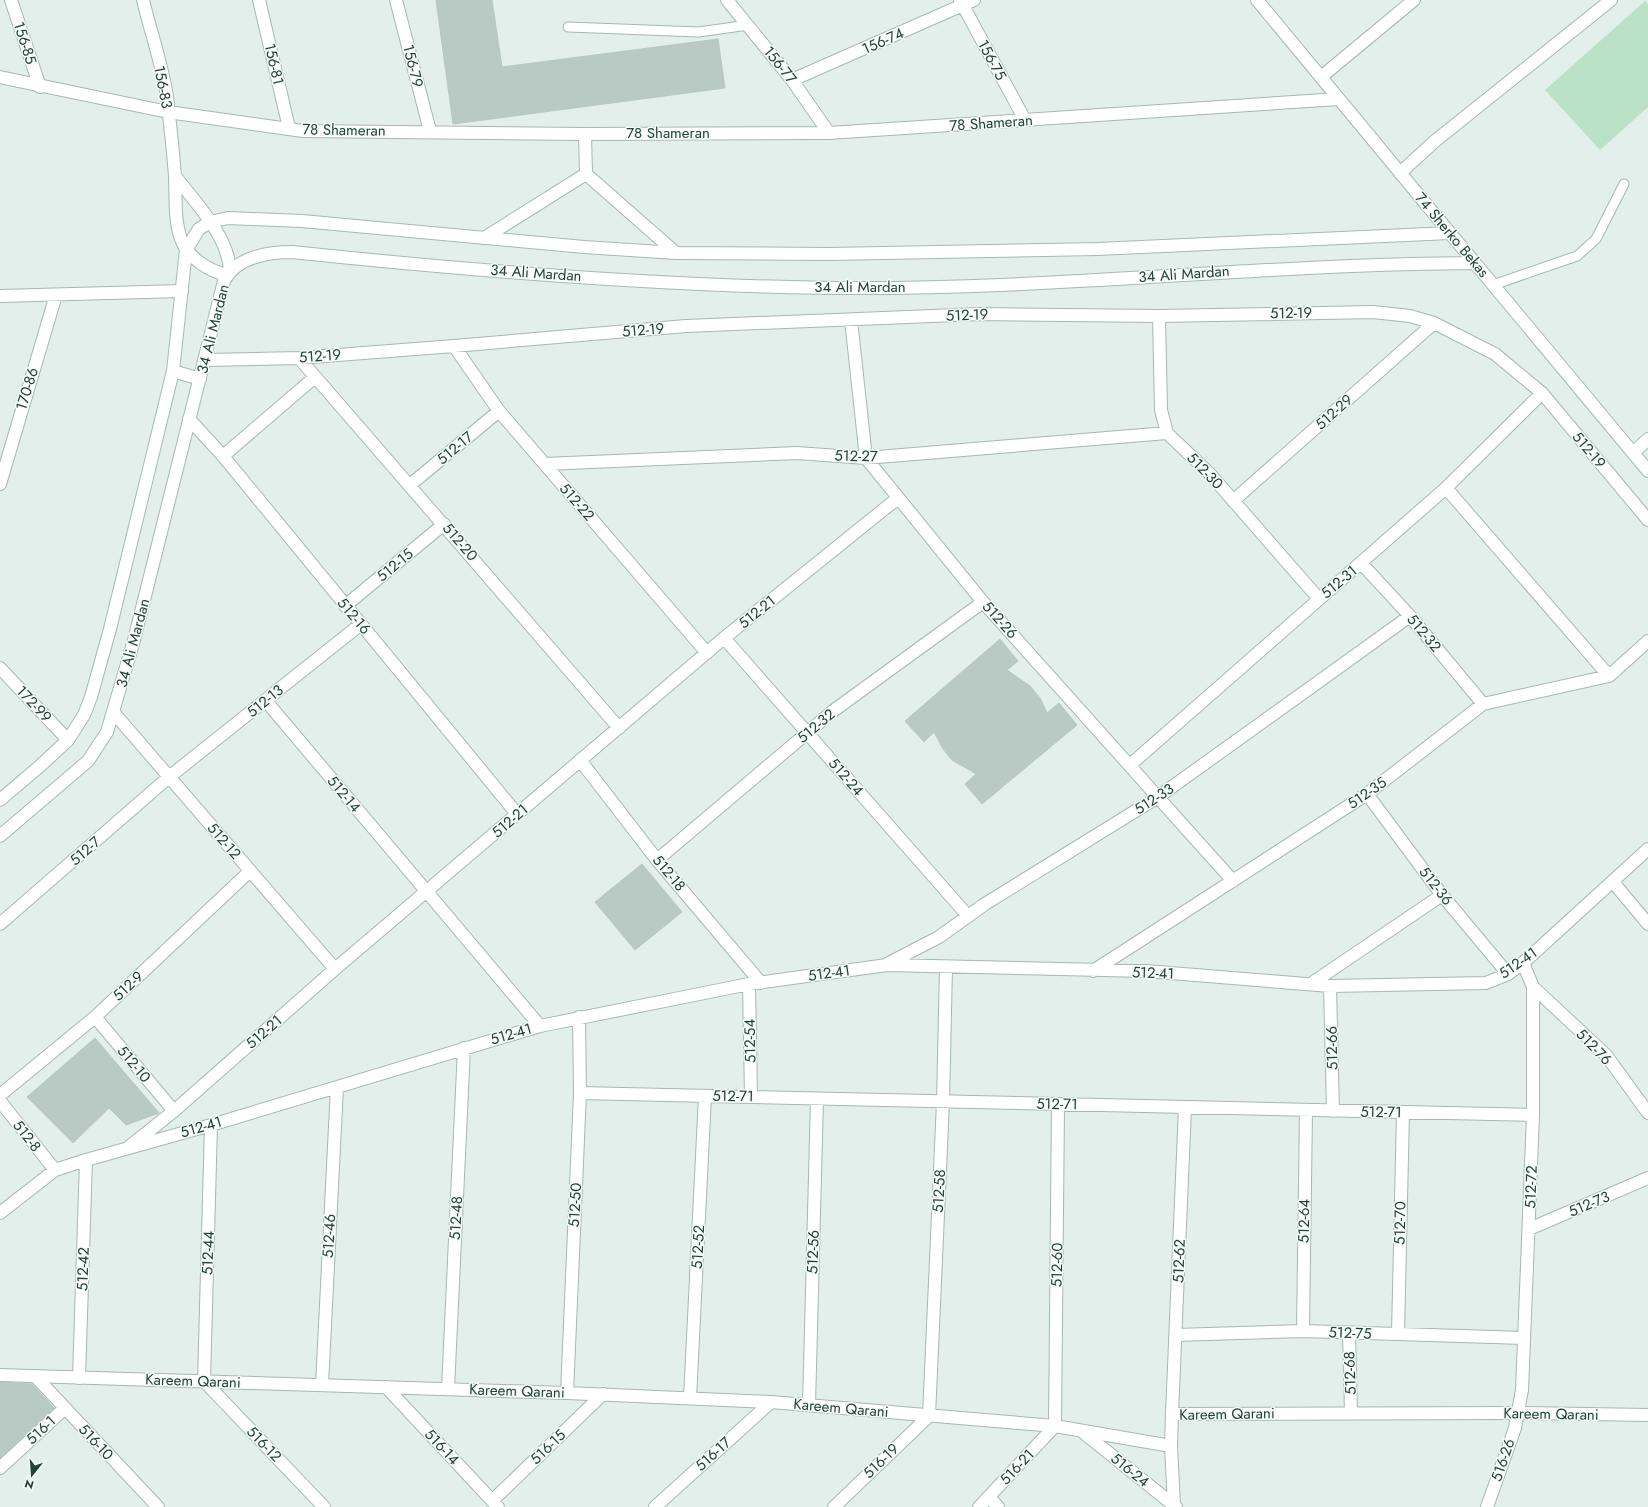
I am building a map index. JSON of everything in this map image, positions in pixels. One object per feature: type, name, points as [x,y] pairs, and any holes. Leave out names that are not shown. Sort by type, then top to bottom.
[{"type":"street","name":"156-85","points":[[11,0],[40,87]]},
{"type":"street","name":"156-83","points":[[143,0],[167,95],[175,201],[181,239],[186,250]]},
{"type":"street","name":"156-81","points":[[259,0],[289,128]]},
{"type":"street","name":"156-79","points":[[396,0],[430,131]]},
{"type":"street","name":"156-77","points":[[727,0],[792,80],[829,133]]},
{"type":"street","name":"74 Sherko Bekas","points":[[1257,0],[1648,471]]},
{"type":"street","points":[[1321,77],[1414,0]]},
{"type":"street","points":[[1400,173],[1435,141],[1611,0]]},
{"type":"street","name":"156-74","points":[[792,80],[966,2]]},
{"type":"street","name":"156-75","points":[[966,2],[1025,120]]},
{"type":"street","name":"78 Shameran","points":[[0,77],[40,87],[168,112],[303,131],[430,131],[585,134],[829,133],[1339,100]]},
{"type":"street","points":[[585,134],[586,174],[676,253]]},
{"type":"street","points":[[484,238],[586,174]]},
{"type":"street","points":[[174,176],[210,222],[228,256],[229,273],[213,270],[198,261],[186,250]]},
{"type":"street","name":"34 Ali Mardan","points":[[0,800],[68,740],[84,715],[98,677],[173,371],[186,250],[199,229],[210,222],[228,218],[295,220],[484,238],[676,253],[829,254],[1098,249],[1450,232]]},
{"type":"street","name":"34 Ali Mardan","points":[[0,836],[88,761],[107,732],[114,714],[219,300],[229,273],[248,260],[262,255],[292,252],[413,265],[683,283],[840,288],[970,286],[1252,269],[1475,262]]},
{"type":"street","points":[[0,296],[182,291]]},
{"type":"street","name":"170-86","points":[[0,484],[2,466],[56,295]]},
{"type":"street","name":"512-19","points":[[205,360],[299,358],[686,326],[980,314],[1159,316],[1373,312],[1410,316],[1434,323],[1495,354],[1542,393],[1648,520]]},
{"type":"street","points":[[1159,316],[1161,410],[1166,432]]},
{"type":"street","points":[[851,320],[866,458]]},
{"type":"street","name":"512-29","points":[[1233,501],[1434,323]]},
{"type":"street","name":"512-22","points":[[454,346],[499,411],[707,653]]},
{"type":"street","name":"512-20","points":[[299,358],[619,728]]},
{"type":"street","points":[[173,371],[200,379]]},
{"type":"street","points":[[223,456],[315,377]]},
{"type":"street","name":"512-31","points":[[1130,765],[1446,488],[1542,393]]},
{"type":"street","name":"512-17","points":[[410,485],[499,411]]},
{"type":"street","name":"512-16","points":[[189,419],[223,456],[517,814]]},
{"type":"street","name":"512-27","points":[[545,464],[797,453],[866,458],[1166,432]]},
{"type":"street","name":"512-30","points":[[1166,432],[1210,474],[1319,599]]},
{"type":"street","points":[[1633,453],[1648,439]]},
{"type":"street","name":"512-26","points":[[866,458],[983,602],[1233,881]]},
{"type":"street","points":[[1446,488],[1609,676]]},
{"type":"street","name":"512-21","points":[[126,1149],[174,1111],[425,890],[724,638],[898,498]]},
{"type":"street","name":"512-15","points":[[345,606],[444,524]]},
{"type":"street","name":"512-32","points":[[1361,563],[1410,616],[1483,704]]},
{"type":"street","name":"512-32","points":[[657,860],[833,711],[983,602]]},
{"type":"street","name":"512-33","points":[[887,965],[939,937],[968,916],[1158,797],[1410,616]]},
{"type":"street","name":"512-13","points":[[170,777],[361,624]]},
{"type":"street","name":"512-24","points":[[724,638],[968,916]]},
{"type":"street","name":"512-35","points":[[1093,971],[1367,794],[1483,704],[1609,676],[1648,641]]},
{"type":"street","name":"172-99","points":[[0,668],[68,740]]},
{"type":"street","name":"512-14","points":[[266,701],[540,1026]]},
{"type":"street","name":"512-12","points":[[114,714],[170,777],[335,970]]},
{"type":"street","name":"512-18","points":[[580,760],[657,860],[761,983]]},
{"type":"street","name":"512-7","points":[[0,924],[170,777]]},
{"type":"street","name":"512-36","points":[[1367,794],[1442,895],[1508,974]]},
{"type":"street","name":"512-41","points":[[0,1213],[55,1170],[86,1160],[211,1125],[540,1026],[748,984],[887,965],[1093,971],[1146,971],[1312,983],[1330,986],[1486,983],[1508,974],[1523,962],[1648,849]]},
{"type":"street","name":"512-9","points":[[0,1095],[95,1017],[250,871]]},
{"type":"street","points":[[1613,882],[1648,924]]},
{"type":"street","points":[[1312,983],[1442,895]]},
{"type":"street","name":"512-72","points":[[1517,1413],[1522,1390],[1533,1115],[1533,987],[1523,962]]},
{"type":"street","name":"512-58","points":[[929,1416],[943,1102],[946,967]]},
{"type":"street","name":"512-54","points":[[748,984],[751,1097]]},
{"type":"street","name":"512-66","points":[[1330,986],[1333,1111]]},
{"type":"street","name":"512-76","points":[[1533,987],[1606,1055],[1648,1113]]},
{"type":"street","name":"512-10","points":[[95,1017],[174,1111]]},
{"type":"street","name":"512-50","points":[[567,1393],[580,1093],[579,1018]]},
{"type":"street","name":"512-48","points":[[448,1389],[464,1048]]},
{"type":"street","name":"512-46","points":[[322,1385],[337,1086]]},
{"type":"street","name":"512-71","points":[[580,1093],[1533,1115]]},
{"type":"street","name":"512-52","points":[[690,1398],[705,1096]]},
{"type":"street","name":"512-56","points":[[809,1405],[817,1098]]},
{"type":"street","name":"512-8","points":[[0,1101],[55,1170]]},
{"type":"street","name":"512-60","points":[[1055,1426],[1058,1104]]},
{"type":"street","name":"512-62","points":[[1172,1414],[1185,1107]]},
{"type":"street","name":"512-64","points":[[1303,1331],[1306,1110]]},
{"type":"street","name":"512-70","points":[[1398,1334],[1403,1112]]},
{"type":"street","name":"512-44","points":[[204,1381],[211,1125]]},
{"type":"street","name":"512-42","points":[[79,1378],[86,1160]]},
{"type":"street","name":"512-73","points":[[1529,1229],[1648,1178]]},
{"type":"street","name":"512-75","points":[[1176,1336],[1303,1331],[1524,1338]]},
{"type":"street","name":"512-68","points":[[1349,1333],[1351,1413]]},
{"type":"street","name":"Kareem Qarani","points":[[0,1375],[603,1394],[771,1402],[1055,1426],[1084,1433],[1171,1446],[1172,1414],[1517,1413],[1648,1415]]},
{"type":"street","name":"516-10","points":[[35,1376],[150,1504]]},
{"type":"street","name":"516-12","points":[[204,1381],[324,1507]]},
{"type":"street","name":"516-14","points":[[386,1387],[495,1504]]},
{"type":"street","name":"516-15","points":[[495,1504],[603,1394]]},
{"type":"street","name":"516-17","points":[[655,1507],[771,1402]]},
{"type":"street","name":"516-1","points":[[0,1468],[64,1408]]},
{"type":"street","name":"516-26","points":[[1487,1507],[1514,1428],[1517,1413]]},
{"type":"street","name":"516-19","points":[[834,1507],[929,1416]]},
{"type":"street","name":"516-21","points":[[979,1507],[1055,1426]]},
{"type":"street","name":"516-24","points":[[1084,1433],[1175,1506]]},
{"type":"street","points":[[1171,1446],[1175,1506]]},
{"type":"street","points":[[989,1497],[998,1507]]},
{"type":"lane","points":[[568,27],[699,32],[748,26]]},
{"type":"lane","points":[[1493,284],[1577,256],[1596,239],[1624,184]]},
{"type":"green space","points":[[1645,1],[1648,5],[1648,107],[1600,150],[1545,90]]},
{"type":"building","points":[[436,0],[492,0],[502,67],[718,39],[725,88],[453,124]]},
{"type":"building","points":[[1000,639],[1018,661],[1007,670],[1030,686],[1040,698],[1047,713],[1059,703],[1077,725],[982,804],[965,784],[976,774],[952,760],[943,749],[934,732],[924,742],[905,721]]},
{"type":"building","points":[[642,864],[682,912],[635,950],[595,902]]},
{"type":"building","points":[[95,1038],[159,1113],[126,1125],[109,1108],[73,1143],[27,1097]]},
{"type":"building","points":[[0,1382],[32,1384],[54,1408],[0,1458]]}]
